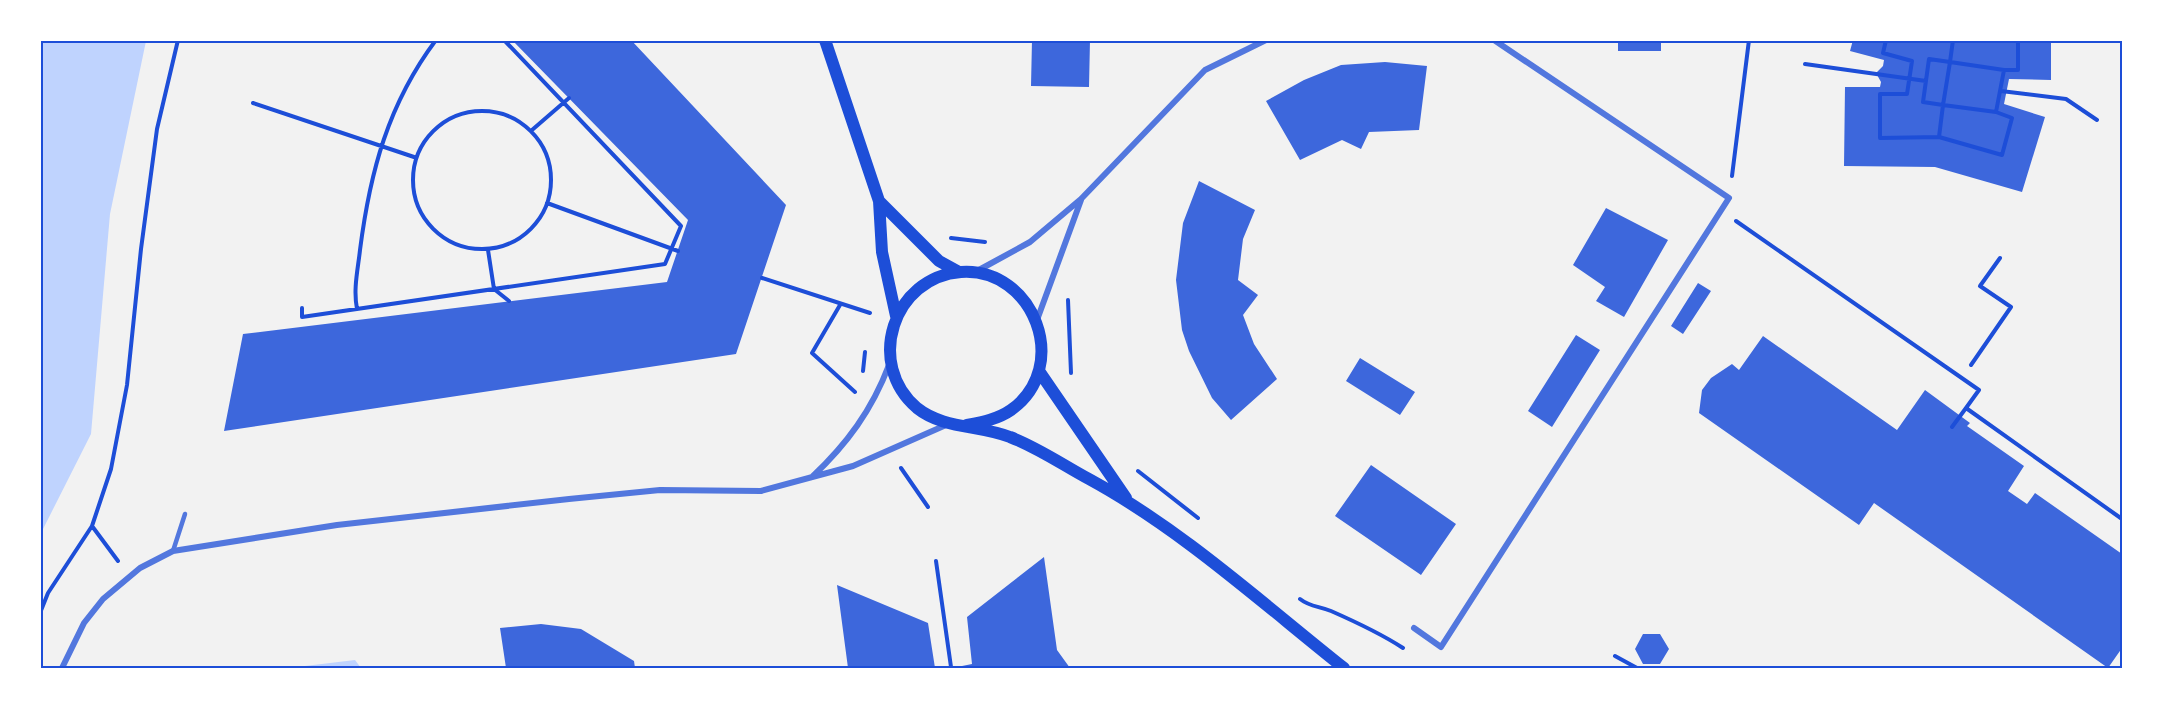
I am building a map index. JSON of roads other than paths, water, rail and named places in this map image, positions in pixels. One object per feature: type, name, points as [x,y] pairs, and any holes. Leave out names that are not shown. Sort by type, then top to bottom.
[{"type":"main road","points":[[825,40],[879,201],[882,252],[896,316]]},
{"type":"main road","points":[[879,201],[939,261],[959,272]]},
{"type":"main road","points":[[974,272],[994,277],[1012,288],[1027,302],[1037,320],[1042,337],[1039,371],[1028,393],[1012,410],[990,421],[967,424],[950,423],[918,408],[896,380],[890,362],[890,339],[896,316],[907,299],[922,285],[939,276],[974,272]]},
{"type":"main road","points":[[1039,371],[1129,501]]},
{"type":"main road","points":[[967,424],[1011,437],[1129,501],[1344,669]]},
{"type":"street","points":[[974,272],[1030,242],[1081,199],[1205,70],[1266,40]]},
{"type":"street","points":[[1414,628],[1441,647],[1729,198],[1494,40]]},
{"type":"street","points":[[1037,320],[1081,199]]},
{"type":"street","points":[[810,479],[833,458],[862,422],[890,362]]},
{"type":"street","points":[[62,669],[90,615],[103,599],[140,568],[173,551],[337,525],[660,490],[761,491],[853,466],[950,423]]},
{"type":"lane","points":[[173,551],[184,514]]},
{"type":"water","points":[[41,40],[146,41],[110,214],[91,434],[41,533]]},
{"type":"water","points":[[355,660],[361,668],[305,666]]}]
